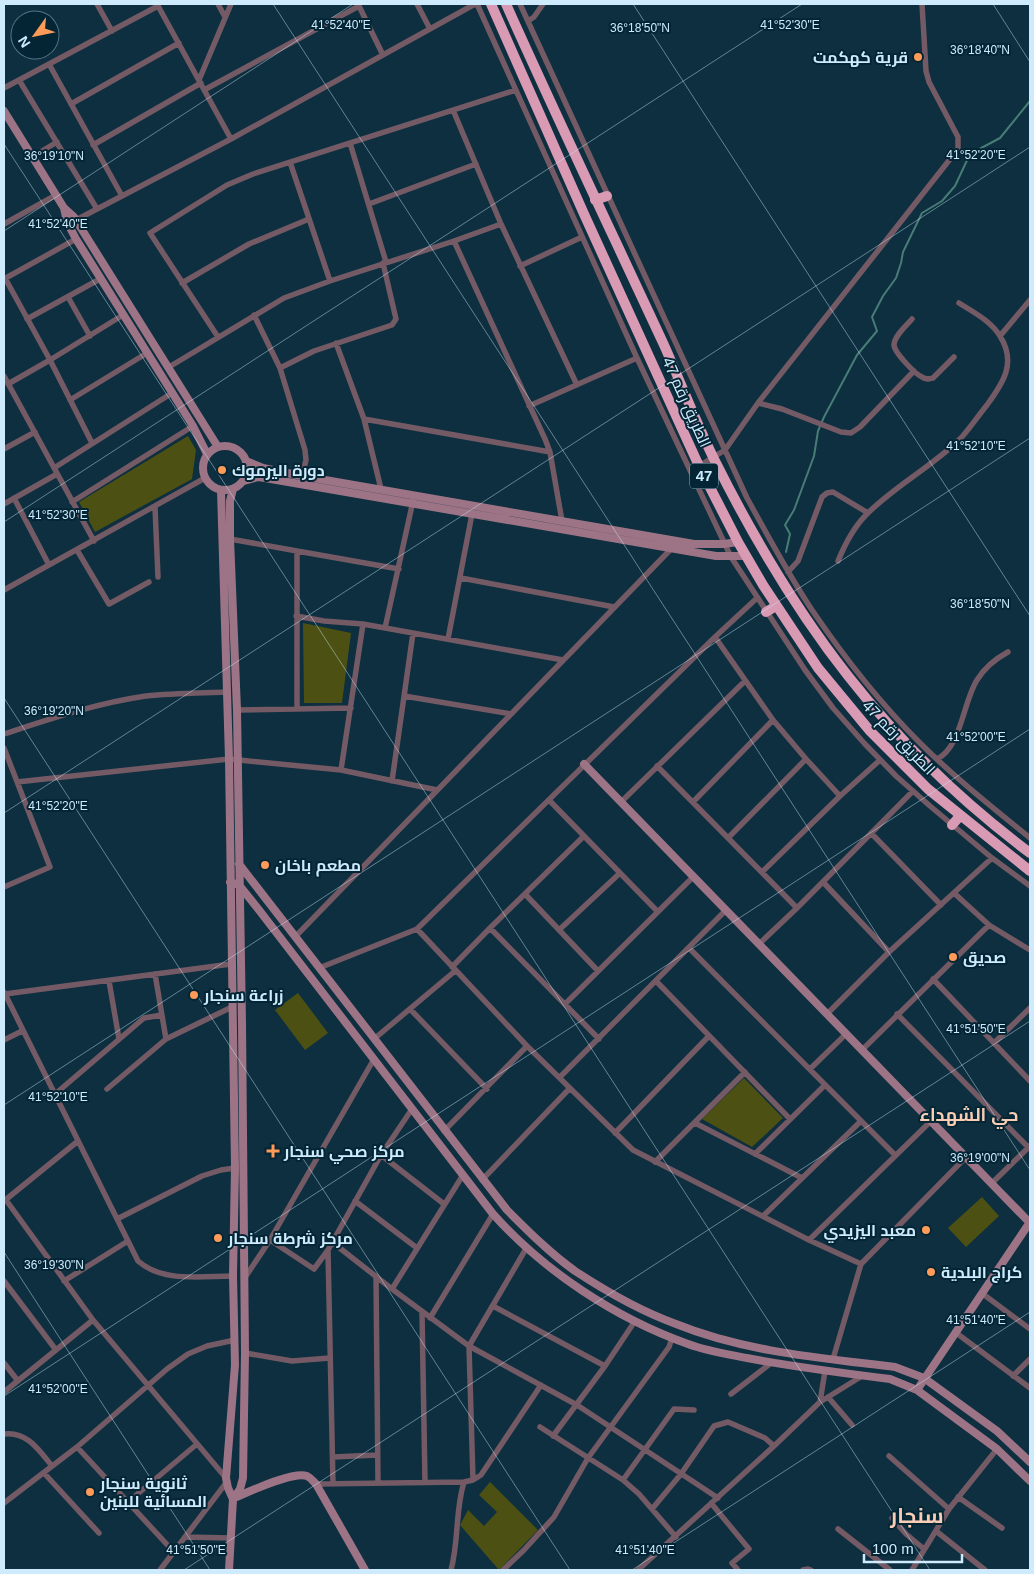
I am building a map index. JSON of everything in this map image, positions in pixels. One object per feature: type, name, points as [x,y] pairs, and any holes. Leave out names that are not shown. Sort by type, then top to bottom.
[{"type":"highway","name":"الطريق رقم 47","points":[[491,4],[699,466],[738,542],[776,606],[818,668],[870,732],[928,789],[1030,871]]},
{"type":"highway","name":"الطريق رقم 47","points":[[506,4],[713,458],[754,536],[803,616],[852,684],[898,736],[948,785],[1029,852]]},
{"type":"highway","points":[[510,47],[522,41]]},
{"type":"highway","points":[[595,200],[607,196]]},
{"type":"highway","points":[[665,418],[676,415]]},
{"type":"highway","points":[[766,612],[776,606]]},
{"type":"highway","points":[[803,616],[812,610]]},
{"type":"highway","points":[[952,825],[960,816]]},
{"type":"highway","points":[[1020,864],[1029,852]]},
{"type":"street","points":[[97,4],[112,31]]},
{"type":"street","points":[[218,4],[225,18]]},
{"type":"street","points":[[201,84],[230,4]]},
{"type":"street","points":[[417,4],[430,29]]},
{"type":"street","points":[[76,220],[231,139],[476,4],[637,358],[731,557],[818,689],[848,726],[913,791],[992,858],[1030,886]]},
{"type":"street","points":[[520,4],[724,450],[747,498],[788,572],[812,610],[869,686],[903,726],[937,759],[1030,838]]},
{"type":"street","points":[[528,21],[534,17],[543,4]]},
{"type":"street","points":[[699,466],[724,450],[758,403],[958,149],[958,137],[929,82],[926,71],[922,4]]},
{"type":"street","points":[[4,88],[158,5],[231,139]]},
{"type":"street","points":[[93,145],[201,84],[359,5],[383,55]]},
{"type":"street","points":[[71,104],[179,43]]},
{"type":"street","points":[[49,64],[122,196]]},
{"type":"street","points":[[18,80],[97,209]]},
{"type":"street","points":[[218,337],[150,233],[227,186],[290,162],[516,90]]},
{"type":"street","points":[[453,110],[501,224],[577,385]]},
{"type":"street","points":[[4,111],[64,208],[76,220],[218,447]]},
{"type":"street","points":[[32,157],[57,142]]},
{"type":"street","points":[[280,368],[336,343],[389,326],[395,322],[384,263],[369,204],[350,143]]},
{"type":"street","points":[[290,162],[330,281]]},
{"type":"street","points":[[369,204],[476,164]]},
{"type":"street","points":[[4,224],[56,195]]},
{"type":"street","points":[[64,208],[67,222],[76,239],[193,426],[207,454]]},
{"type":"street","points":[[182,283],[249,244],[309,219]]},
{"type":"street","points":[[169,367],[284,298],[501,224]]},
{"type":"street","points":[[520,266],[582,237]]},
{"type":"street","points":[[76,239],[4,279],[50,360],[92,442]]},
{"type":"street","points":[[454,241],[550,452],[562,521]]},
{"type":"street","points":[[27,319],[100,279]]},
{"type":"street","points":[[68,297],[90,336]]},
{"type":"street","points":[[1000,336],[1030,300]]},
{"type":"street","points":[[838,561],[855,528],[868,513],[960,438],[996,393],[1007,373],[1008,360],[1006,348],[1000,336],[993,327],[959,303]]},
{"type":"street","points":[[4,391],[9,386],[123,315]]},
{"type":"street","points":[[254,315],[280,368],[305,450],[306,460],[302,476]]},
{"type":"street","points":[[912,319],[895,339],[894,344],[895,349],[914,371],[923,378],[933,378],[954,357]]},
{"type":"street","points":[[336,343],[364,419],[380,489]]},
{"type":"street","points":[[70,400],[147,353]]},
{"type":"street","points":[[529,406],[637,358]]},
{"type":"street","points":[[758,403],[789,411],[841,432],[851,433],[860,427],[914,371]]},
{"type":"street","points":[[4,376],[94,541]]},
{"type":"street","points":[[54,468],[92,442],[172,393]]},
{"type":"street","points":[[364,419],[550,452]]},
{"type":"street","points":[[72,502],[193,426]]},
{"type":"street","points":[[4,449],[35,432]]},
{"type":"street","points":[[234,489],[221,490],[214,488],[205,478],[203,468],[207,454],[218,447],[232,447],[238,450],[246,461],[263,468],[302,476],[694,544],[738,542]]},
{"type":"street","points":[[244,481],[246,461]]},
{"type":"street","points":[[4,504],[57,474]]},
{"type":"street","points":[[4,582],[6,589],[205,478]]},
{"type":"street","points":[[229,1570],[232,1499],[226,1481],[236,1365],[230,882],[236,710],[230,539],[230,501],[234,489],[251,478],[264,478],[671,549],[716,556],[746,556]]},
{"type":"street","points":[[221,490],[226,692],[233,759],[239,864],[242,1033],[245,1354],[242,1483],[237,1494],[232,1499]]},
{"type":"street","points":[[788,572],[798,560],[822,497],[827,493],[833,492],[868,513]]},
{"type":"street","points":[[385,628],[414,495]]},
{"type":"street","points":[[14,498],[50,565]]},
{"type":"street","points":[[155,507],[158,577]]},
{"type":"street","points":[[448,639],[472,514]]},
{"type":"street","points":[[230,539],[399,569]]},
{"type":"street","points":[[295,937],[671,549]]},
{"type":"street","points":[[77,550],[109,604],[149,582]]},
{"type":"street","points":[[297,551],[297,708]]},
{"type":"street","points":[[460,578],[614,607]]},
{"type":"street","points":[[319,968],[417,929],[584,764],[757,598]]},
{"type":"street","points":[[296,616],[324,621],[363,624],[563,660]]},
{"type":"street","points":[[341,770],[363,624]]},
{"type":"street","points":[[392,781],[413,633]]},
{"type":"street","points":[[715,637],[773,720],[840,796]]},
{"type":"street","points":[[937,759],[943,757],[951,748],[971,691],[978,679],[994,660],[1008,652]]},
{"type":"street","points":[[620,802],[745,681]]},
{"type":"street","points":[[4,734],[78,711],[125,700],[163,694],[226,692]]},
{"type":"street","points":[[404,696],[511,714]]},
{"type":"street","points":[[236,710],[351,708]]},
{"type":"street","points":[[693,802],[773,720]]},
{"type":"street","points":[[4,748],[50,866],[4,887]]},
{"type":"street","points":[[17,782],[233,759],[341,770],[437,790]]},
{"type":"street","points":[[728,838],[806,759]]},
{"type":"street","points":[[762,872],[880,760]]},
{"type":"street","points":[[584,764],[1030,1222],[917,1390]]},
{"type":"street","points":[[657,766],[797,908]]},
{"type":"street","points":[[759,944],[913,791]]},
{"type":"street","points":[[548,800],[658,912]]},
{"type":"street","points":[[871,834],[941,904]]},
{"type":"street","points":[[374,1039],[454,969],[490,928],[584,836]]},
{"type":"street","points":[[826,1014],[889,952],[992,858]]},
{"type":"street","points":[[239,864],[482,1180],[507,1210],[545,1248],[574,1270],[641,1310],[677,1325],[746,1345],[896,1367],[924,1378],[997,1431],[1030,1462]]},
{"type":"street","points":[[559,930],[620,873]]},
{"type":"street","points":[[565,1004],[693,877]]},
{"type":"street","points":[[230,882],[239,885],[259,910],[493,1214],[527,1247],[569,1281],[635,1321],[689,1344],[771,1363],[890,1379],[917,1390],[997,1449],[1030,1481]]},
{"type":"street","points":[[823,882],[889,952]]},
{"type":"street","points":[[954,893],[989,925],[1030,950]]},
{"type":"street","points":[[525,894],[598,971]]},
{"type":"street","points":[[259,910],[268,902]]},
{"type":"street","points":[[560,1077],[726,910]]},
{"type":"street","points":[[862,1050],[989,925]]},
{"type":"street","points":[[490,928],[599,1039]]},
{"type":"street","points":[[417,929],[528,1046],[633,1150],[809,1240],[861,1264]]},
{"type":"street","points":[[689,948],[895,1155]]},
{"type":"street","points":[[231,964],[4,993],[138,1260],[153,1271],[173,1276],[234,1276]]},
{"type":"street","points":[[155,974],[166,1039]]},
{"type":"street","points":[[933,979],[1030,1079]]},
{"type":"street","points":[[109,981],[119,1039]]},
{"type":"street","points":[[656,981],[790,1119]]},
{"type":"street","points":[[107,1089],[166,1039],[232,1007]]},
{"type":"street","points":[[994,1043],[1030,1008]]},
{"type":"street","points":[[410,1009],[487,1089]]},
{"type":"street","points":[[897,1014],[1029,1146],[992,1183]]},
{"type":"street","points":[[54,1094],[144,1018],[162,1015]]},
{"type":"street","points":[[4,1040],[22,1031]]},
{"type":"street","points":[[810,1069],[846,1034]]},
{"type":"street","points":[[615,1133],[709,1036]]},
{"type":"street","points":[[444,1130],[528,1046]]},
{"type":"street","points":[[244,1279],[270,1240],[374,1060]]},
{"type":"street","points":[[655,1162],[745,1072]]},
{"type":"street","points":[[755,1154],[825,1085]]},
{"type":"street","points":[[482,1180],[570,1088]]},
{"type":"street","points":[[270,1240],[314,1269],[328,1250],[381,1155],[412,1109]]},
{"type":"street","points":[[763,1216],[861,1121]]},
{"type":"street","points":[[809,1240],[931,1121]]},
{"type":"street","points":[[695,1123],[802,1178]]},
{"type":"street","points":[[78,1141],[5,1200],[93,1320],[230,1486],[234,1488],[242,1483]]},
{"type":"street","points":[[381,1155],[444,1204]]},
{"type":"street","points":[[833,1359],[861,1264],[966,1157]]},
{"type":"street","points":[[117,1219],[202,1176],[235,1168]]},
{"type":"street","points":[[392,1289],[463,1175]]},
{"type":"street","points":[[355,1201],[417,1248]]},
{"type":"street","points":[[430,1318],[493,1214]]},
{"type":"street","points":[[64,1281],[128,1241]]},
{"type":"street","points":[[332,1242],[469,1346],[577,1405],[718,1498]]},
{"type":"street","points":[[473,1480],[469,1346],[527,1247]]},
{"type":"street","points":[[328,1250],[333,1484]]},
{"type":"street","points":[[376,1276],[378,1483]]},
{"type":"street","points":[[4,1281],[56,1350]]},
{"type":"street","points":[[983,1294],[1028,1328],[1030,1320]]},
{"type":"street","points":[[493,1306],[605,1366]]},
{"type":"street","points":[[422,1312],[425,1482]]},
{"type":"street","points":[[4,1392],[93,1320]]},
{"type":"street","points":[[553,1436],[605,1366],[635,1321]]},
{"type":"street","points":[[502,1570],[524,1550],[554,1517],[588,1458],[669,1347],[677,1325]]},
{"type":"street","points":[[955,1332],[1030,1388]]},
{"type":"street","points":[[4,1503],[77,1447],[188,1354],[207,1346],[235,1340]]},
{"type":"street","points":[[245,1354],[292,1361],[330,1358]]},
{"type":"street","points":[[1013,1376],[1030,1359]]},
{"type":"street","points":[[4,1363],[18,1381]]},
{"type":"street","points":[[731,1394],[771,1363]]},
{"type":"street","points":[[820,1402],[825,1371]]},
{"type":"street","points":[[638,1570],[676,1537],[820,1402],[862,1376]]},
{"type":"street","points":[[316,1484],[464,1482],[473,1480],[481,1476],[541,1386]]},
{"type":"street","points":[[828,1397],[852,1425]]},
{"type":"street","points":[[623,1480],[674,1409],[694,1410]]},
{"type":"street","points":[[652,1509],[681,1474],[714,1426],[728,1422],[765,1438],[774,1446]]},
{"type":"street","points":[[540,1427],[623,1480],[676,1537]]},
{"type":"street","points":[[4,1434],[19,1435],[30,1440],[52,1466]]},
{"type":"street","points":[[128,1502],[197,1444]]},
{"type":"street","points":[[77,1447],[173,1551]]},
{"type":"street","points":[[912,1570],[949,1509],[997,1449]]},
{"type":"street","points":[[333,1457],[377,1455]]},
{"type":"street","points":[[889,1456],[949,1509]]},
{"type":"street","points":[[44,1473],[99,1533]]},
{"type":"street","points":[[232,1499],[278,1481],[298,1476],[308,1477],[316,1484],[365,1570]]},
{"type":"street","points":[[160,1570],[226,1481]]},
{"type":"street","points":[[451,1570],[457,1541],[458,1506],[464,1482]]},
{"type":"street","points":[[958,1498],[1002,1528]]},
{"type":"street","points":[[711,1503],[749,1549],[732,1563],[738,1570]]},
{"type":"street","points":[[892,1518],[906,1534],[924,1549]]},
{"type":"street","points":[[838,1529],[890,1570]]},
{"type":"street","points":[[936,1531],[985,1570]]},
{"type":"street","points":[[185,1537],[230,1538]]},
{"type":"street","points":[[803,1570],[812,1570]]},
{"type":"shaded area","points":[[188,436],[196,450],[192,479],[95,532],[79,502]]},
{"type":"shaded area","points":[[303,623],[351,633],[342,703],[304,703]]},
{"type":"shaded area","points":[[298,993],[328,1033],[305,1050],[275,1010]]},
{"type":"shaded area","points":[[744,1078],[783,1118],[752,1147],[702,1119]]},
{"type":"shaded area","points":[[982,1197],[999,1216],[966,1247],[948,1228]]},
{"type":"shaded area","points":[[490,1482],[538,1530],[499,1570],[460,1525],[468,1510],[484,1526],[497,1512],[479,1495]]},
{"type":"waterway","points":[[786,552],[790,534],[785,525],[794,510],[814,456],[818,431],[857,355],[877,331],[872,317],[883,296],[896,278],[903,252],[922,213],[942,201],[955,186],[970,154],[1000,138],[1030,101]]},
{"type":"place","name":"قرية كهكمت","points":[[918,57]]},
{"type":"place","name":"دورة اليرموك","points":[[222,470]]},
{"type":"place","name":"مطعم باخان","points":[[265,865]]},
{"type":"place","name":"صديق","points":[[953,957]]},
{"type":"place","name":"زراعة سنجار","points":[[194,995]]},
{"type":"place","name":"مركز صحي سنجار","points":[[273,1151]]},
{"type":"place","name":"معبد اليزيدي","points":[[926,1230]]},
{"type":"place","name":"مركز شرطة سنجار","points":[[218,1238]]},
{"type":"place","name":"كراج البلدية","points":[[931,1272]]},
{"type":"place","name":"ثانوية سنجار المسائية للبنين","points":[[90,1492]]},
{"type":"district","name":"حي الشهداء","points":[[969,1115]]},
{"type":"district","name":"سنجار","points":[[917,1516]]}]
